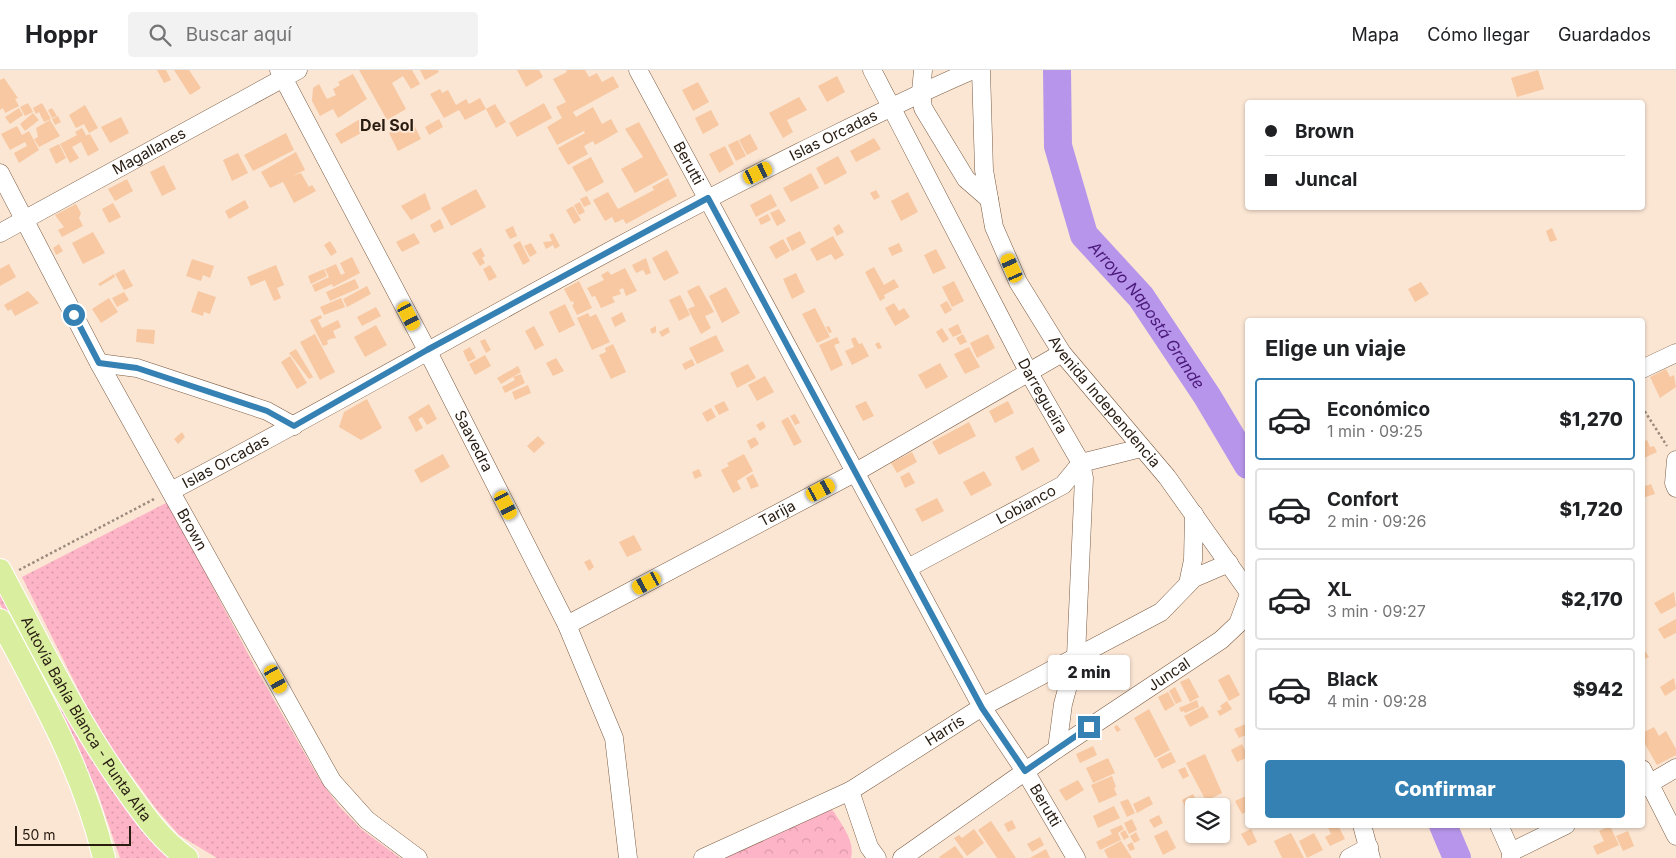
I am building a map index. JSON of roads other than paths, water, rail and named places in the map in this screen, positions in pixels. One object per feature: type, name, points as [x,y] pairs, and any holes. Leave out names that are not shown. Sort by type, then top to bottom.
[{"type":"main road","name":"Autovía Bahía Blanca - Punta Alta","points":[[2,574],[93,743],[143,814],[159,833],[187,858]]},
{"type":"main road","name":"Autovía Bahía Blanca - Punta Alta","points":[[0,620],[69,752],[90,806],[104,858]]},
{"type":"street","name":"Berutti","points":[[638,70],[982,708],[1025,771],[1076,858]]},
{"type":"street","name":"Darregueira","points":[[872,70],[1029,373],[1081,463],[1084,478],[1076,656],[1063,704],[1056,749]]},
{"type":"street","points":[[923,70],[921,92],[923,108],[966,179],[989,199]]},
{"type":"street","name":"Islas Orcadas","points":[[171,491],[294,426],[427,350],[708,198],[921,92],[973,70]]},
{"type":"street","name":"Avenida Independencia","points":[[981,70],[984,170],[989,199],[994,227],[1018,282],[1062,353],[1167,476],[1245,586]]},
{"type":"street","name":"Magallanes","points":[[0,233],[287,73]]},
{"type":"street","name":"Saavedra","points":[[287,73],[567,625],[614,738],[628,858]]},
{"type":"street","name":"Brown","points":[[0,173],[99,363],[332,781],[367,820],[418,858]]},
{"type":"street","name":"Tarija","points":[[567,625],[856,472],[1062,353]]},
{"type":"street","points":[[1645,368],[1676,353]]},
{"type":"street","points":[[99,363],[137,368],[267,411],[294,426]]},
{"type":"street","points":[[1081,463],[1142,448]]},
{"type":"street","points":[[1676,460],[1674,484],[1676,488]]},
{"type":"street","name":"Lobianco","points":[[908,568],[1063,485],[1081,463]]},
{"type":"street","points":[[1188,584],[1194,560],[1194,514]]},
{"type":"street","name":"Harris","points":[[703,858],[850,791],[982,708],[1161,612],[1194,578],[1229,562]]},
{"type":"street","name":"Juncal","points":[[902,858],[1056,749],[1220,640],[1238,624],[1245,605]]},
{"type":"street","points":[[1676,768],[1645,780],[1676,836]]},
{"type":"street","points":[[850,791],[870,854]]},
{"type":"street","points":[[1349,858],[1370,852],[1363,828]]},
{"type":"street","points":[[1500,828],[1511,855],[1560,828]]},
{"type":"waterway","name":"Arroyo Napostá Grande","points":[[1057,70],[1058,146],[1084,235],[1141,297],[1207,396],[1245,460]]},
{"type":"waterway","name":"Arroyo Napostá Grande","points":[[1444,828],[1457,858]]},
{"type":"district","name":"Del Sol","points":[[387,125]]}]
